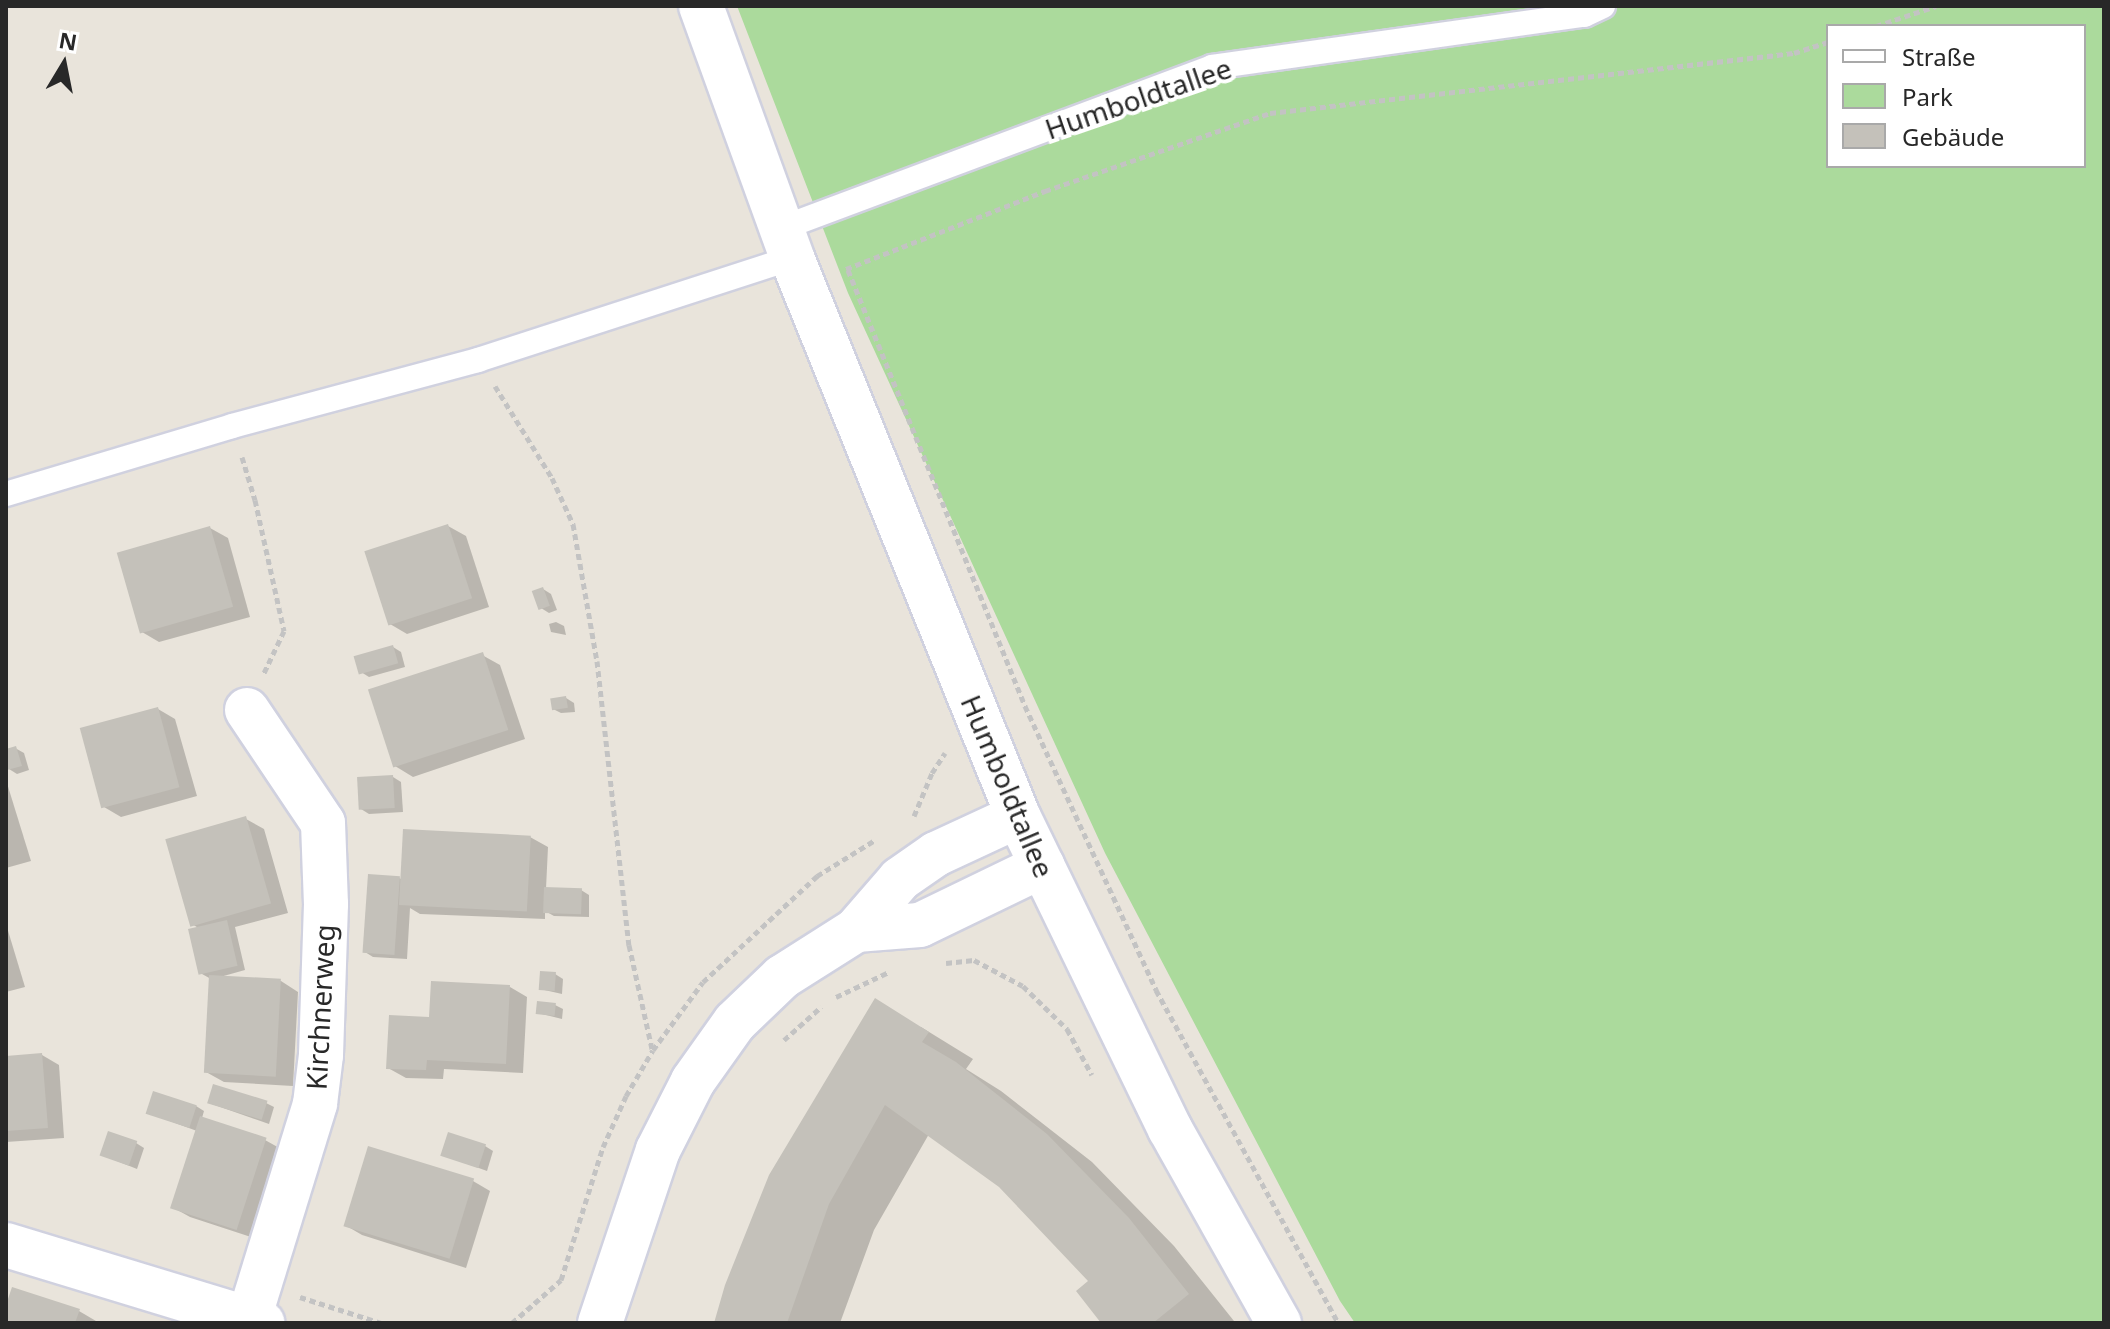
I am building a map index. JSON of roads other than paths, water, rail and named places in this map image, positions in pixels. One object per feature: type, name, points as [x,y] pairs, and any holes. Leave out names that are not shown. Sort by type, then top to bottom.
[{"type":"street","name":"Humboldtallee","points":[[701,6],[787,243],[1018,816],[1170,1129],[1279,1323]]},
{"type":"street","name":"Kirchnerweg","points":[[247,710],[323,823],[326,904],[321,1055],[315,1104],[257,1309]]},
{"type":"street","points":[[600,1323],[658,1150],[693,1081],[735,1022],[782,977],[856,930],[900,879],[936,854],[1018,816]]},
{"type":"street","points":[[856,930],[920,925],[1042,866]]},
{"type":"street","points":[[6,1245],[187,1312],[257,1309]]},
{"type":"lane","name":"Humboldtallee","points":[[787,243],[1212,67],[1584,15],[1603,6]]},
{"type":"lane","points":[[6,494],[232,426],[478,360],[787,243]]}]
